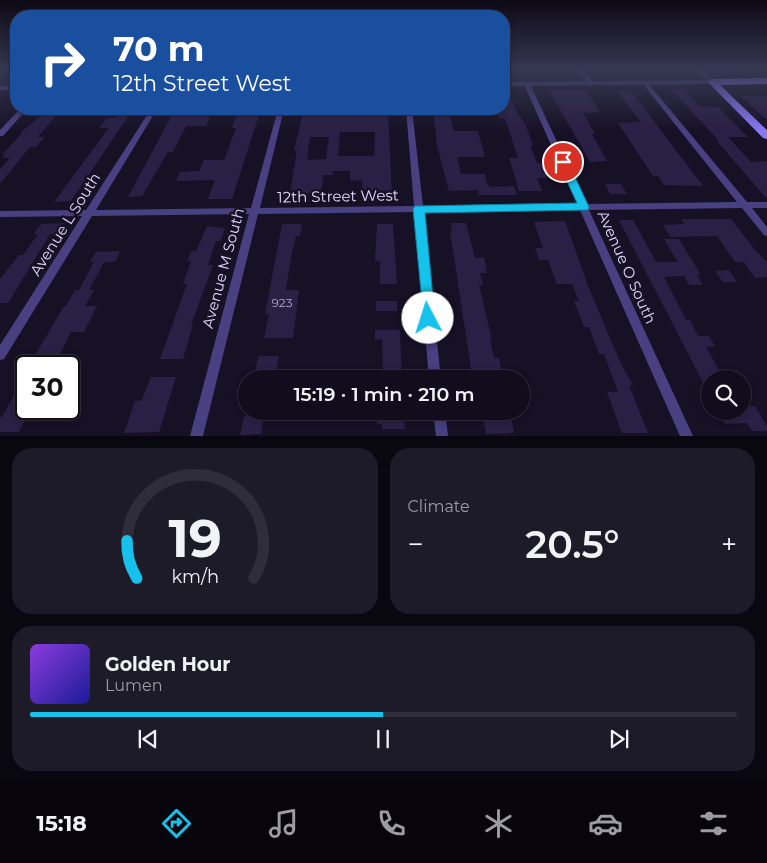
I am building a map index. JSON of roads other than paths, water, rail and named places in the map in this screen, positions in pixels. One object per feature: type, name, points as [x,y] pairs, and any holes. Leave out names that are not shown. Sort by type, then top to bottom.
[{"type":"main road","points":[[721,90],[767,136]]},
{"type":"street","name":"Avenue O South","points":[[530,90],[687,436]]},
{"type":"street","points":[[651,90],[767,233]]},
{"type":"street","points":[[0,134],[18,115]]},
{"type":"street","name":"Avenue L South","points":[[0,355],[150,115]]},
{"type":"street","name":"Avenue M South","points":[[196,436],[279,115]]},
{"type":"street","points":[[411,115],[434,370]]},
{"type":"street","name":"12th Street West","points":[[0,214],[767,205]]},
{"type":"street","points":[[440,420],[442,436]]}]
